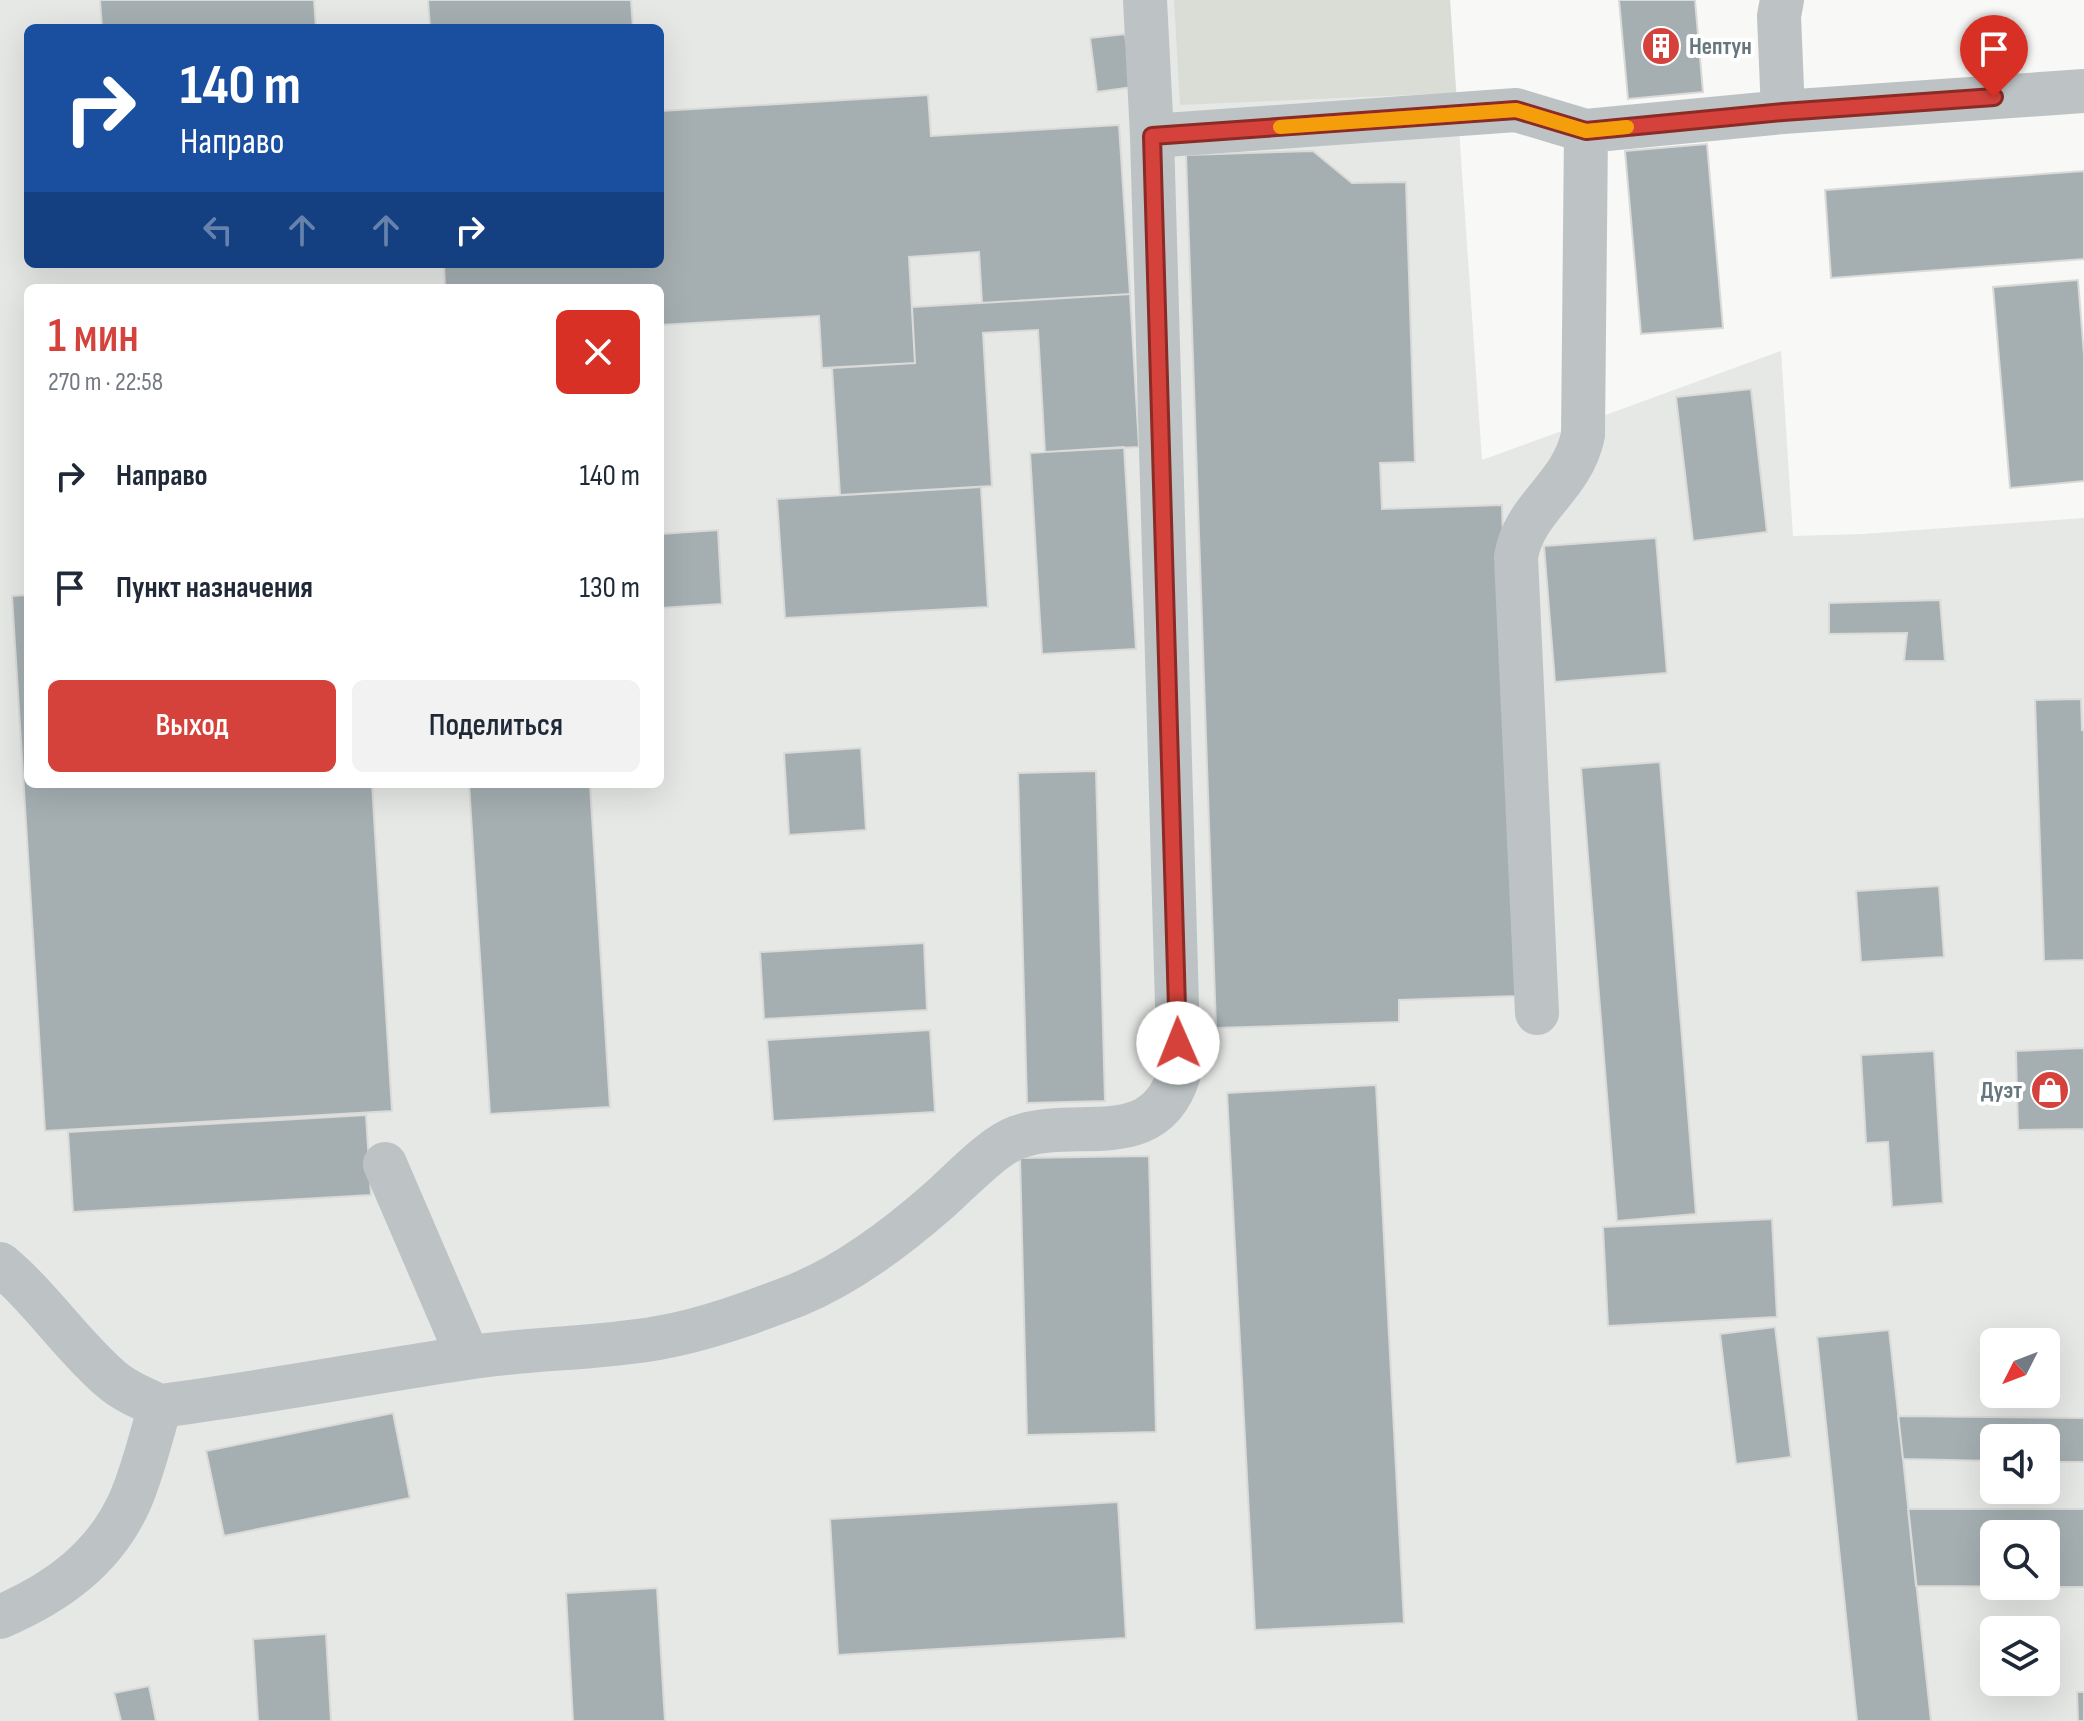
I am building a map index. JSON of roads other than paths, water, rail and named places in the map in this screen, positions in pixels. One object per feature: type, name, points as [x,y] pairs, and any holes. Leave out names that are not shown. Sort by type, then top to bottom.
[{"type":"lane","points":[[0,1264],[24,1284],[112,1380],[160,1406],[468,1357],[659,1338],[739,1316],[801,1293],[873,1252],[917,1219],[995,1151],[1017,1138],[1044,1132],[1118,1128],[1143,1121],[1161,1108],[1172,1094],[1179,1074],[1152,136],[1145,0]]},
{"type":"lane","points":[[1782,0],[1779,16],[1783,112]]},
{"type":"lane","points":[[1152,136],[1516,110],[1586,131],[1783,112],[2084,91]]},
{"type":"lane","points":[[1537,1013],[1516,557],[1519,540],[1533,516],[1568,475],[1579,454],[1583,435],[1586,131]]},
{"type":"lane","points":[[385,1164],[468,1357]]},
{"type":"lane","points":[[0,1617],[57,1589],[87,1564],[111,1534],[130,1501],[160,1406]]},
{"type":"place","name":"Нептун","points":[[1661,46]]},
{"type":"place","name":"Дуэт","points":[[2050,1090]]}]
